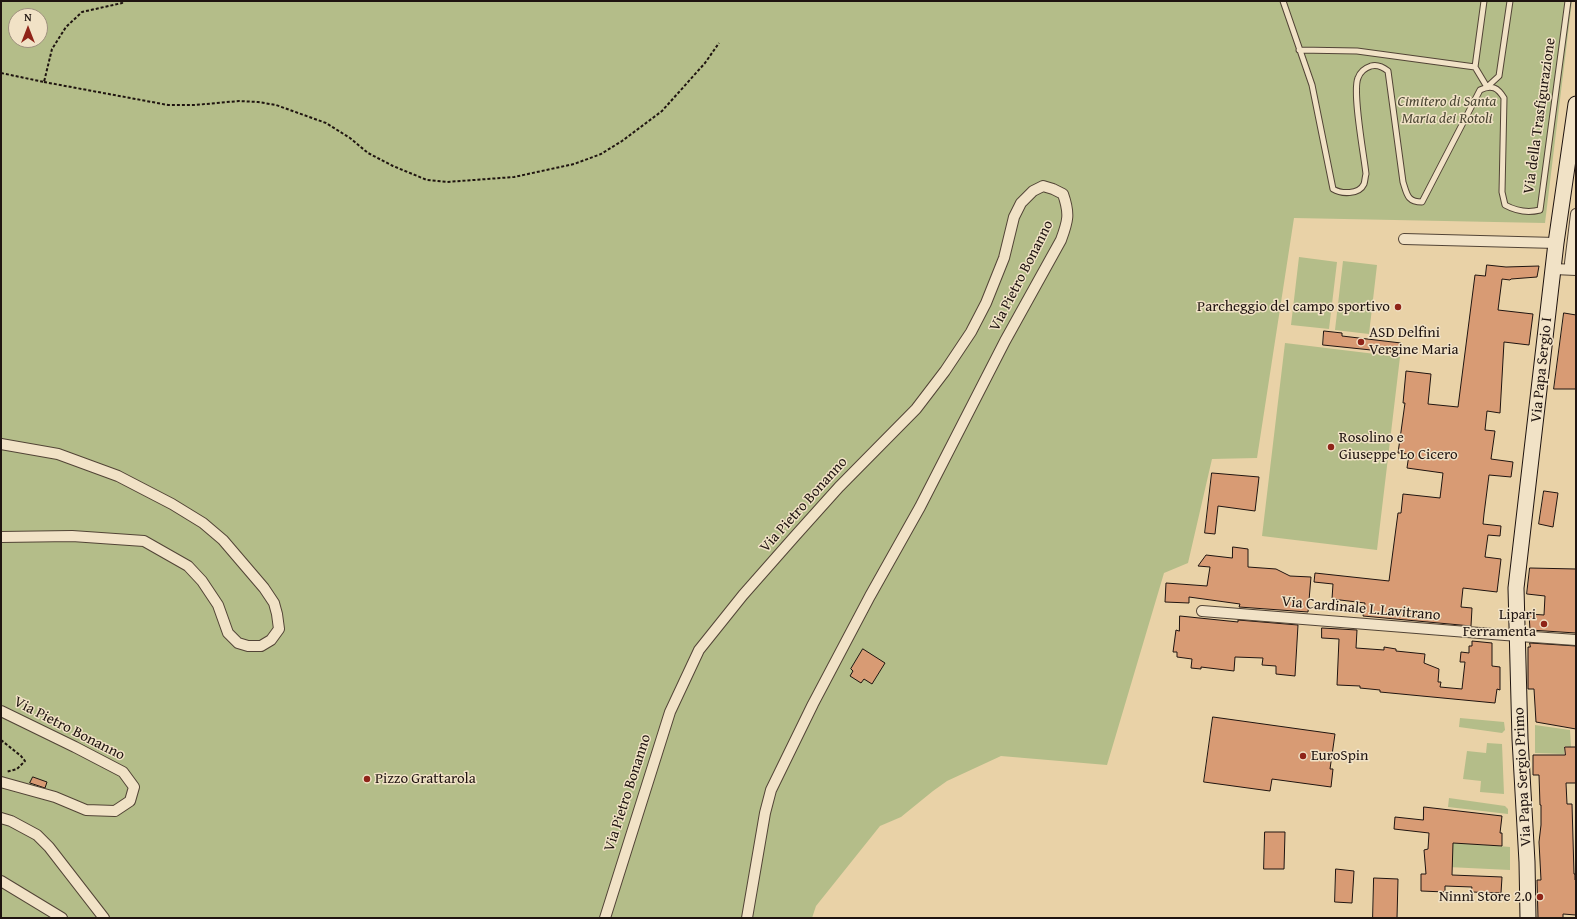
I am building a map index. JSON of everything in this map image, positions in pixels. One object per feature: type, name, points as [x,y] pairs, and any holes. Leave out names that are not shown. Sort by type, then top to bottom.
[{"type":"main road","name":"Via Papa Sergio I","points":[[1517,636],[1516,588],[1556,243],[1576,104]]},
{"type":"main road","name":"Via Papa Sergio Primo","points":[[1517,636],[1528,918]]},
{"type":"street","name":"Via Pietro Bonanno","points":[[605,918],[670,712],[699,650],[743,595],[839,487],[916,409],[972,332],[986,303],[1004,258],[1014,217],[1021,203],[1033,191],[1043,186],[1053,189],[1063,194],[1067,207],[1067,223],[1061,240],[1005,342],[920,507],[812,704],[771,790],[765,813],[747,918]]},
{"type":"street","points":[[1554,265],[1574,265],[1576,214]]},
{"type":"street","points":[[1404,239],[1556,243]]},
{"type":"street","points":[[1,444],[58,454],[118,476],[172,504],[203,523],[223,540],[264,588],[274,603],[277,614],[278,629],[271,640],[261,646],[248,646],[238,643],[228,633],[218,605],[202,581],[193,571],[188,566],[144,541],[72,536],[1,538]]},
{"type":"street","name":"Via Cardinale L.Lavitrano","points":[[1202,612],[1576,640]]},
{"type":"street","name":"Via Pietro Bonanno","points":[[1,712],[123,772],[134,787],[130,802],[115,811],[86,810],[55,797],[1,782]]},
{"type":"street","points":[[1,818],[37,835],[104,918]]},
{"type":"street","points":[[1,881],[62,918]]},
{"type":"lane","points":[[1283,1],[1312,85],[1333,189],[1339,193],[1350,192],[1358,190],[1364,185],[1366,174],[1356,93],[1358,79],[1364,69],[1374,66],[1382,66],[1388,71],[1403,182],[1408,197],[1415,202],[1422,202],[1427,194],[1480,90],[1487,87],[1499,76],[1510,1]]},
{"type":"lane","points":[[1484,1],[1475,67],[1487,87]]},
{"type":"lane","name":"Via della Trasfigurazione","points":[[1487,87],[1492,87],[1500,91],[1504,98],[1502,192],[1505,205],[1514,210],[1534,212],[1540,210],[1568,1]]},
{"type":"lane","points":[[1299,50],[1357,51],[1475,67]]},
{"type":"path","points":[[44,82],[52,49],[66,27],[82,12],[122,3],[124,1]]},
{"type":"path","points":[[1,73],[168,105],[258,102],[276,105],[326,123],[350,138],[368,153],[393,166],[427,180],[446,182],[514,177],[574,164],[601,154],[622,141],[662,111],[705,63],[719,43]]},
{"type":"path","points":[[1,740],[25,761],[17,769],[1,773]]},
{"type":"green space","name":"Cimitero di Santa Maria dei Rotoli","points":[[1,1],[1572,1],[1545,223],[1294,218],[1257,458],[1212,459],[1188,563],[1164,573],[1107,765],[1001,756],[947,781],[901,817],[880,826],[816,906],[812,918],[1,918]]},
{"type":"green space","points":[[1299,257],[1337,262],[1329,329],[1291,325]]},
{"type":"green space","points":[[1343,261],[1377,265],[1369,334],[1335,330]]},
{"type":"green space","name":"Rosolino e Giuseppe Lo Cicero","points":[[1285,343],[1400,357],[1377,550],[1262,536]]},
{"type":"green space","points":[[1460,718],[1504,722],[1505,730],[1502,733],[1459,727]]},
{"type":"green space","points":[[1535,725],[1570,730],[1571,747],[1564,746],[1564,754],[1535,753]]},
{"type":"green space","points":[[1487,743],[1502,744],[1504,794],[1480,792],[1481,781],[1463,779],[1467,751],[1486,753]]},
{"type":"green space","points":[[1449,798],[1505,806],[1508,809],[1508,814],[1448,807]]},
{"type":"green space","points":[[1453,839],[1463,843],[1510,847],[1510,870],[1448,867]]},
{"type":"building","points":[[1487,265],[1506,267],[1539,266],[1537,277],[1510,280],[1502,279],[1498,310],[1533,314],[1529,345],[1504,342],[1500,413],[1487,411],[1485,430],[1495,431],[1491,459],[1513,462],[1511,477],[1489,475],[1484,514],[1483,524],[1501,526],[1500,536],[1488,535],[1485,557],[1501,559],[1497,592],[1463,588],[1461,607],[1472,608],[1471,626],[1363,616],[1365,603],[1332,599],[1333,584],[1314,582],[1315,573],[1389,581],[1398,513],[1401,513],[1403,494],[1440,498],[1443,473],[1407,468],[1409,454],[1398,453],[1405,403],[1403,403],[1406,371],[1431,374],[1428,404],[1458,407],[1475,275],[1485,276]]},
{"type":"building","points":[[1564,313],[1576,315],[1576,389],[1554,389]]},
{"type":"building","name":"ASD Delfini Vergine Maria","points":[[1324,331],[1342,333],[1342,336],[1401,343],[1400,353],[1323,345]]},
{"type":"building","points":[[1212,473],[1259,477],[1255,511],[1218,506],[1215,534],[1205,533]]},
{"type":"building","points":[[1544,491],[1558,493],[1553,527],[1539,524]]},
{"type":"building","points":[[1233,547],[1248,549],[1248,567],[1276,569],[1290,576],[1311,577],[1308,612],[1239,607],[1240,604],[1189,597],[1189,603],[1165,602],[1166,583],[1207,586],[1210,567],[1198,566],[1206,555],[1232,558]]},
{"type":"building","points":[[1530,568],[1576,569],[1576,633],[1530,630],[1529,614],[1544,615],[1545,596],[1527,594]]},
{"type":"building","points":[[1180,616],[1238,622],[1238,620],[1298,625],[1295,676],[1276,674],[1276,666],[1262,665],[1263,658],[1235,657],[1234,671],[1201,667],[1201,669],[1191,668],[1192,659],[1177,657],[1177,652],[1173,652],[1176,630],[1179,631]]},
{"type":"building","points":[[1322,628],[1357,630],[1356,648],[1384,650],[1384,647],[1396,649],[1396,651],[1425,654],[1424,663],[1439,669],[1438,682],[1441,682],[1440,687],[1462,689],[1465,662],[1460,662],[1461,652],[1469,653],[1469,646],[1472,646],[1472,641],[1492,643],[1492,666],[1500,667],[1500,690],[1497,689],[1495,703],[1380,692],[1380,690],[1360,688],[1360,686],[1337,685],[1339,639],[1322,638]]},
{"type":"building","points":[[1530,643],[1576,646],[1576,729],[1536,722],[1534,689],[1528,689],[1528,647],[1530,647]]},
{"type":"building","points":[[863,649],[885,663],[872,684],[864,679],[861,683],[850,676],[853,671],[851,669]]},
{"type":"building","points":[[1213,717],[1335,734],[1330,769],[1333,769],[1331,787],[1272,779],[1270,791],[1204,782]]},
{"type":"building","points":[[1565,747],[1576,747],[1576,783],[1566,783],[1567,804],[1572,804],[1574,874],[1576,880],[1576,915],[1563,914],[1563,918],[1538,918],[1537,880],[1541,880],[1539,842],[1541,805],[1539,775],[1533,775],[1533,755],[1565,755]]},
{"type":"building","points":[[33,777],[47,782],[45,788],[30,783]]},
{"type":"building","points":[[1424,807],[1502,816],[1500,833],[1502,833],[1502,846],[1453,843],[1452,875],[1502,877],[1501,893],[1471,892],[1472,887],[1445,886],[1445,892],[1421,891],[1421,874],[1426,874],[1424,850],[1428,849],[1429,833],[1394,829],[1395,817],[1423,820]]},
{"type":"building","points":[[1265,832],[1285,832],[1284,869],[1264,869]]},
{"type":"building","points":[[1336,869],[1354,871],[1352,903],[1335,902]]},
{"type":"building","points":[[1374,878],[1398,879],[1397,918],[1373,918]]},
{"type":"place","name":"Parcheggio del campo sportivo","points":[[1398,307]]},
{"type":"place","name":"ASD Delfini Vergine Maria","points":[[1361,342]]},
{"type":"place","name":"Rosolino e Giuseppe Lo Cicero","points":[[1331,447]]},
{"type":"place","name":"Lipari Ferramenta","points":[[1544,624]]},
{"type":"place","name":"EuroSpin","points":[[1303,756]]},
{"type":"place","name":"Pizzo Grattarola","points":[[367,779]]},
{"type":"place","name":"Ninnì Store 2.0","points":[[1540,897]]}]
